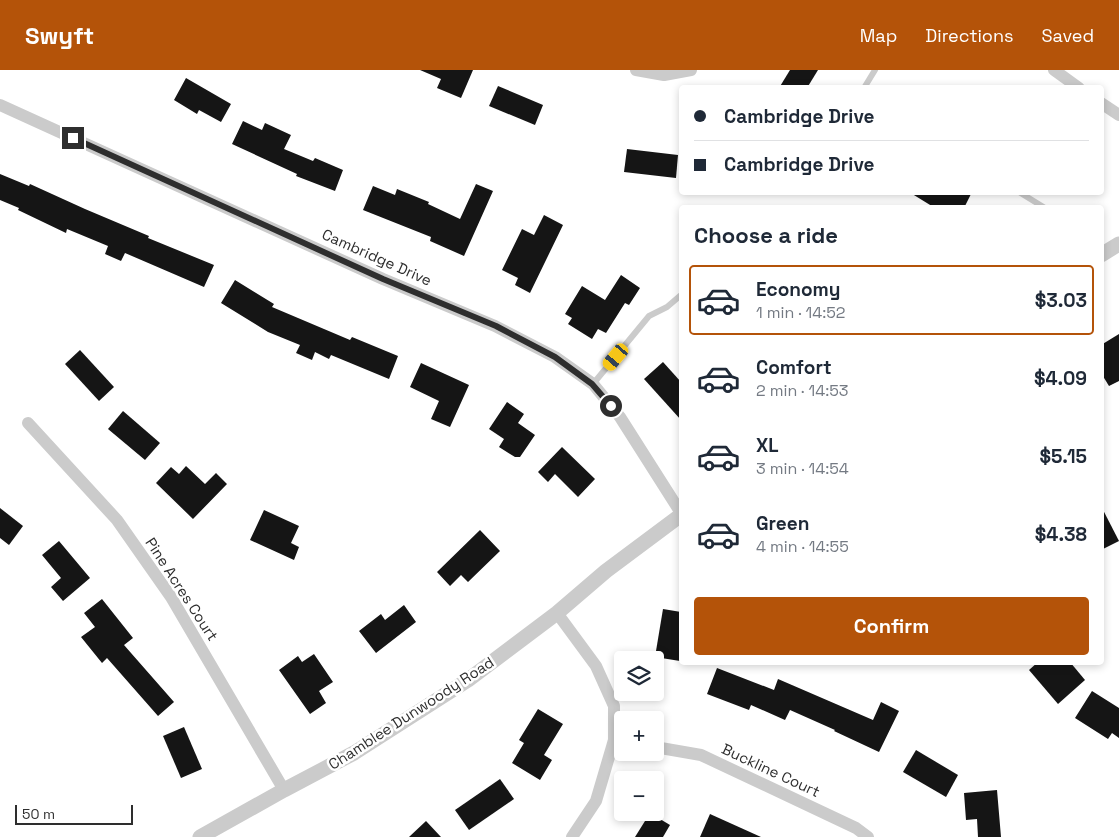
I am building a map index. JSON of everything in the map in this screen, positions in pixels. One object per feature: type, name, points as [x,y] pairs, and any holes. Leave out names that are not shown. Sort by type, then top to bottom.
[{"type":"street","points":[[636,70],[664,76],[691,70]]},
{"type":"street","points":[[1054,70],[1075,85]]},
{"type":"street","points":[[1104,105],[1119,115]]},
{"type":"street","name":"Cambridge Drive","points":[[0,106],[383,279],[496,326],[555,357],[592,384],[620,417],[679,511]]},
{"type":"street","points":[[1104,253],[1119,244]]},
{"type":"street","name":"Pine Acres Court","points":[[28,423],[116,520],[171,597],[284,790]]},
{"type":"street","name":"Chamblee Dunwoody Road","points":[[200,837],[354,753],[468,680],[558,613],[606,571],[679,516]]},
{"type":"street","points":[[558,613],[596,666],[615,711]]},
{"type":"street","name":"Buckline Court","points":[[664,749],[701,755],[856,828],[868,837]]},
{"type":"street","points":[[572,837],[596,801],[614,751]]},
{"type":"lane","points":[[866,85],[875,70]]},
{"type":"lane","points":[[1024,195],[1040,205]]},
{"type":"lane","points":[[592,384],[649,316],[667,307],[679,297]]},
{"type":"building","points":[[420,70],[473,70],[461,98],[437,88],[441,79]]},
{"type":"building","points":[[790,70],[818,70],[809,85],[781,85]]},
{"type":"building","points":[[186,78],[231,104],[221,122],[199,110],[197,114],[174,100]]},
{"type":"building","points":[[498,86],[543,105],[535,125],[489,106]]},
{"type":"building","points":[[243,121],[262,130],[265,123],[291,135],[284,149],[313,161],[315,158],[343,170],[335,191],[296,176],[297,174],[232,144]]},
{"type":"building","points":[[627,149],[678,155],[676,178],[624,172]]},
{"type":"building","points":[[0,174],[29,186],[30,184],[149,236],[148,238],[214,265],[204,287],[125,253],[121,261],[105,254],[108,246],[67,229],[66,233],[18,210],[19,208],[0,200]]},
{"type":"building","points":[[476,184],[493,191],[464,256],[430,241],[431,237],[363,210],[373,186],[395,195],[397,189],[429,202],[428,204],[460,219]]},
{"type":"building","points":[[914,195],[970,195],[966,205],[930,205]]},
{"type":"building","points":[[544,215],[563,225],[530,293],[515,285],[518,278],[502,270],[522,229],[534,235]]},
{"type":"building","points":[[621,275],[640,288],[629,305],[625,303],[606,333],[598,329],[592,339],[568,324],[572,318],[565,314],[582,286],[605,300]]},
{"type":"building","points":[[235,280],[274,304],[272,307],[350,340],[352,337],[398,356],[389,379],[331,355],[329,359],[315,352],[312,360],[296,353],[300,345],[268,332],[221,303]]},
{"type":"building","points":[[1119,334],[1119,381],[1109,386],[1104,378],[1104,343]]},
{"type":"building","points":[[80,350],[114,387],[99,401],[65,364]]},
{"type":"building","points":[[663,362],[679,380],[679,418],[644,379]]},
{"type":"building","points":[[421,363],[469,385],[450,427],[431,419],[439,401],[410,387]]},
{"type":"building","points":[[507,402],[524,414],[518,423],[535,435],[520,457],[515,457],[499,447],[504,439],[489,429]]},
{"type":"building","points":[[123,411],[160,443],[145,460],[108,429]]},
{"type":"building","points":[[562,447],[595,479],[578,497],[555,474],[548,482],[538,472]]},
{"type":"building","points":[[186,466],[205,484],[216,473],[227,484],[193,519],[156,483],[171,467],[179,474]]},
{"type":"building","points":[[0,508],[23,526],[9,545],[0,538]]},
{"type":"building","points":[[264,510],[299,526],[291,543],[299,547],[294,560],[250,540]]},
{"type":"building","points":[[1104,512],[1119,541],[1104,548]]},
{"type":"building","points":[[480,530],[500,551],[468,582],[461,575],[450,586],[437,572]]},
{"type":"building","points":[[59,541],[90,578],[63,601],[51,587],[61,578],[42,555]]},
{"type":"building","points":[[102,599],[133,638],[124,645],[174,702],[158,716],[107,658],[102,663],[81,637],[95,627],[84,613]]},
{"type":"building","points":[[404,605],[416,622],[376,653],[359,631],[381,614],[385,620]]},
{"type":"building","points":[[663,609],[679,612],[679,661],[664,658],[664,651],[656,651]]},
{"type":"building","points":[[314,654],[333,682],[319,691],[326,703],[310,714],[279,670],[298,656],[302,662]]},
{"type":"building","points":[[1035,665],[1072,665],[1085,680],[1058,704],[1029,670]]},
{"type":"building","points":[[717,668],[774,690],[778,679],[873,720],[881,702],[899,711],[879,752],[790,710],[785,720],[751,705],[749,710],[707,694]]},
{"type":"building","points":[[1092,691],[1119,708],[1119,738],[1112,733],[1108,739],[1075,718]]},
{"type":"building","points":[[538,709],[563,724],[544,755],[552,760],[540,780],[512,763],[524,743],[519,740]]},
{"type":"building","points":[[184,727],[202,769],[181,778],[163,736]]},
{"type":"building","points":[[916,750],[958,775],[946,797],[903,772]]},
{"type":"building","points":[[500,779],[514,799],[469,830],[455,810]]},
{"type":"building","points":[[997,790],[1001,837],[978,837],[977,819],[966,820],[964,793]]},
{"type":"building","points":[[710,814],[761,837],[700,837]]},
{"type":"building","points":[[426,821],[441,837],[409,837]]},
{"type":"building","points":[[645,821],[663,821],[670,825],[663,837],[635,837]]},
{"type":"route","points":[[73,138],[383,279],[496,326],[555,357],[592,384],[611,406]]}]
